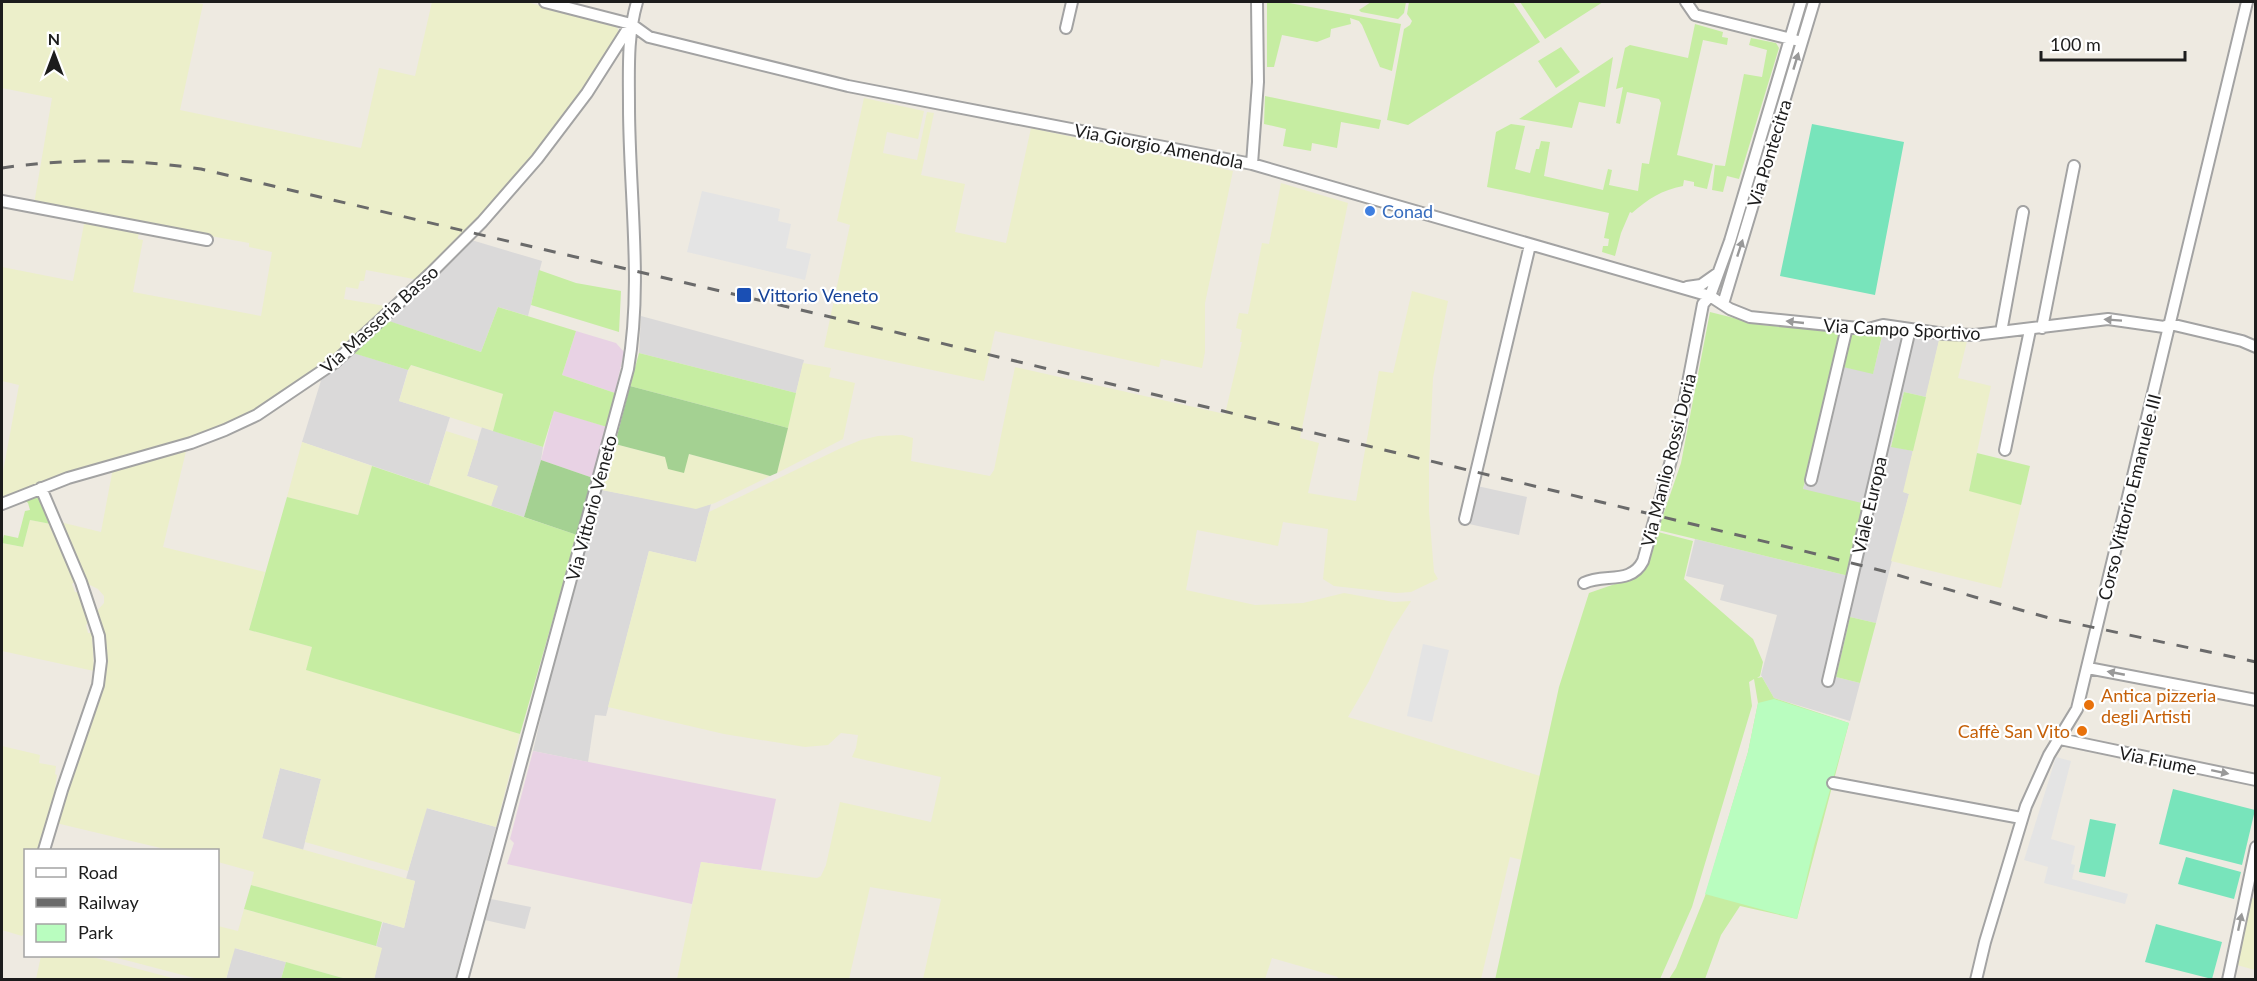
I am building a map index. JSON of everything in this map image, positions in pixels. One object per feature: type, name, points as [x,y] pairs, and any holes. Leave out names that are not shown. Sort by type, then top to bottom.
[{"type":"street","name":"Via Giorgio Amendola","points":[[545,2],[631,24],[649,37],[848,86],[1252,164],[1710,296]]},
{"type":"street","points":[[631,24],[637,2]]},
{"type":"street","points":[[1066,28],[1072,2]]},
{"type":"street","points":[[1252,164],[1258,82],[1257,2]]},
{"type":"street","points":[[1686,2],[1695,15],[1802,42]]},
{"type":"street","name":"Via Pontecitra","points":[[1710,296],[1730,241],[1801,2]]},
{"type":"street","name":"Via Pontecitra","points":[[1723,304],[1814,2]]},
{"type":"street","name":"Corso Vittorio Emanuele III","points":[[1976,980],[2021,818],[2041,769],[2077,709],[2247,2]]},
{"type":"street","name":"Via Masseria Basso","points":[[2,504],[68,478],[191,443],[225,430],[257,414],[334,363],[482,222],[537,159],[587,93],[631,24]]},
{"type":"street","name":"Via Vittorio Veneto","points":[[462,980],[628,369],[634,309],[629,156],[631,24]]},
{"type":"street","points":[[2042,328],[2074,166]]},
{"type":"street","points":[[2,201],[207,240]]},
{"type":"street","points":[[2001,332],[2023,212]]},
{"type":"street","points":[[1465,519],[1530,245]]},
{"type":"street","points":[[1684,288],[1701,285],[1719,273]]},
{"type":"street","name":"Via Campo Sportivo","points":[[1710,296],[1750,317],[1868,329],[1883,325],[1960,335],[2030,330],[2108,319],[2164,327],[2170,324],[2242,341],[2256,347]]},
{"type":"street","name":"Via Manlio Rossi Doria","points":[[1584,584],[1597,579],[1626,576],[1639,567],[1643,561],[1678,435],[1703,304],[1710,296]]},
{"type":"street","points":[[1811,480],[1848,327]]},
{"type":"street","name":"Viale Europa","points":[[1828,681],[1910,329]]},
{"type":"street","points":[[2005,450],[2030,330]]},
{"type":"street","points":[[41,488],[81,582],[99,636],[101,661],[98,685],[44,849]]},
{"type":"street","points":[[2088,668],[2256,700]]},
{"type":"street","name":"Via Fiume","points":[[2060,739],[2256,780]]},
{"type":"street","points":[[1833,783],[2021,818]]},
{"type":"street","points":[[2228,980],[2256,847]]},
{"type":"shaded area","points":[[702,191],[780,209],[778,221],[791,224],[786,248],[811,254],[805,280],[687,252]]},
{"type":"shaded area","points":[[468,239],[542,261],[528,316],[498,307],[481,352],[385,320]]},
{"type":"shaded area","points":[[641,316],[804,360],[796,393],[639,353]]},
{"type":"shaded area","points":[[1886,321],[1942,328],[1926,397],[1904,392],[1891,446],[1913,451],[1904,492],[1909,494],[1876,623],[1850,617],[1836,677],[1860,683],[1850,721],[1774,698],[1761,675],[1777,615],[1720,600],[1724,585],[1686,576],[1695,539],[1849,576],[1803,489],[1835,365],[1873,373]]},
{"type":"shaded area","points":[[576,331],[616,343],[624,352],[615,393],[562,375]]},
{"type":"shaded area","points":[[351,352],[408,370],[399,401],[450,417],[429,485],[302,442],[323,374]]},
{"type":"shaded area","points":[[554,410],[607,427],[593,478],[541,460]]},
{"type":"shaded area","points":[[482,427],[543,447],[524,517],[491,506],[497,486],[467,476]]},
{"type":"shaded area","points":[[1468,484],[1527,497],[1519,535],[1460,522]]},
{"type":"shaded area","points":[[602,490],[696,508],[711,504],[696,562],[649,551],[606,716],[595,715],[588,762],[533,751]]},
{"type":"shaded area","points":[[1423,644],[1449,650],[1432,722],[1407,716]]},
{"type":"shaded area","points":[[533,751],[776,799],[761,870],[701,862],[692,904],[507,864],[514,843],[510,839]]},
{"type":"shaded area","points":[[2056,757],[2071,761],[2051,839],[2075,846],[2071,864],[2075,865],[2072,879],[2128,894],[2125,904],[2044,883],[2048,867],[2024,860]]},
{"type":"shaded area","points":[[280,768],[321,779],[303,850],[262,839]]},
{"type":"shaded area","points":[[426,808],[496,827],[455,979],[374,980],[381,948],[376,946],[383,922],[404,928],[415,881],[406,879]]},
{"type":"shaded area","points":[[491,899],[531,907],[525,929],[485,920]]},
{"type":"shaded area","points":[[234,948],[286,962],[281,979],[226,980]]},
{"type":"green space","points":[[2,2],[188,2],[203,4],[180,110],[361,148],[379,68],[415,76],[432,2],[527,2],[617,27],[619,32],[587,86],[564,117],[478,219],[419,280],[366,270],[364,281],[360,281],[358,289],[346,287],[344,299],[391,307],[333,361],[275,399],[237,420],[197,437],[65,474],[2,499],[2,477],[19,385],[2,381],[2,267],[73,281],[85,219],[139,229],[138,239],[143,240],[133,292],[261,316],[272,252],[249,247],[249,243],[34,204],[52,98],[2,88]]},
{"type":"green space","points":[[1267,2],[1284,2],[1401,24],[1392,71],[1380,67],[1362,25],[1359,21],[1350,18],[1351,24],[1331,29],[1330,37],[1317,42],[1282,35],[1274,67],[1267,67]]},
{"type":"green space","points":[[1371,2],[1406,2],[1404,13],[1398,19],[1359,10]]},
{"type":"green space","points":[[1409,2],[1513,2],[1540,42],[1408,125],[1387,120],[1404,29],[1412,21],[1407,14]]},
{"type":"green space","points":[[1520,2],[1603,2],[1545,39]]},
{"type":"green space","points":[[1695,24],[1723,32],[1722,37],[1728,38],[1727,45],[1703,40],[1677,155],[1713,164],[1707,189],[1694,186],[1694,182],[1684,180],[1683,186],[1662,193],[1632,213],[1630,212],[1615,256],[1602,252],[1603,246],[1608,246],[1609,239],[1604,238],[1609,213],[1487,187],[1496,132],[1511,124],[1525,126],[1515,169],[1530,173],[1536,149],[1539,149],[1541,141],[1550,142],[1544,176],[1603,190],[1608,169],[1612,170],[1609,185],[1638,191],[1642,163],[1649,164],[1661,103],[1659,99],[1627,92],[1620,124],[1616,123],[1623,87],[1616,89],[1625,48],[1630,45],[1688,58]]},
{"type":"green space","points":[[1751,38],[1776,43],[1779,48],[1739,179],[1727,176],[1723,192],[1712,190],[1715,165],[1725,166],[1744,74],[1762,77],[1767,50],[1749,45]]},
{"type":"green space","points":[[1561,47],[1580,72],[1556,88],[1538,61]]},
{"type":"green space","points":[[1613,57],[1605,107],[1579,102],[1572,128],[1519,119]]},
{"type":"green space","points":[[1265,96],[1381,120],[1379,129],[1341,122],[1337,148],[1312,143],[1311,151],[1283,146],[1286,129],[1264,124]]},
{"type":"green space","points":[[864,98],[924,111],[918,139],[887,132],[883,153],[917,160],[927,112],[934,113],[921,175],[965,184],[955,232],[1006,243],[1031,128],[1233,171],[1205,303],[1205,352],[1202,368],[1161,359],[1159,367],[995,331],[984,381],[824,347],[850,225],[837,221]]},
{"type":"green space","points":[[1812,124],[1904,142],[1875,295],[1780,276]]},
{"type":"green space","points":[[1281,183],[1348,203],[1300,438],[1319,443],[1308,493],[1356,501],[1379,371],[1393,373],[1412,291],[1448,301],[1433,378],[1429,464],[1429,511],[1434,572],[1438,579],[1411,592],[1397,593],[1334,586],[1323,579],[1328,529],[1283,522],[1278,546],[1197,530],[1186,590],[1255,605],[1303,603],[1344,593],[1394,602],[1411,601],[1391,632],[1369,681],[1348,717],[1540,776],[1522,860],[1510,857],[1481,979],[1337,979],[1338,977],[1272,958],[1265,979],[923,979],[941,899],[870,887],[849,979],[677,979],[701,862],[817,878],[821,876],[826,865],[840,802],[931,822],[941,777],[852,757],[858,735],[841,733],[828,745],[805,747],[724,734],[608,707],[649,551],[696,562],[709,512],[839,449],[878,436],[902,435],[913,438],[911,461],[990,476],[994,470],[1015,367],[1225,414],[1242,342],[1240,342],[1242,330],[1236,328],[1239,313],[1248,314],[1262,243],[1269,244]]},
{"type":"green space","points":[[539,270],[576,283],[621,291],[619,332],[531,305]]},
{"type":"green space","points":[[498,307],[576,331],[562,375],[615,393],[607,427],[554,411],[543,447],[493,431],[503,394],[411,365],[408,370],[353,353],[389,321],[481,352]]},
{"type":"green space","points":[[1710,312],[1762,325],[1840,332],[1835,365],[1803,489],[1866,504],[1849,576],[1658,530],[1681,463]]},
{"type":"green space","points":[[1851,333],[1882,336],[1873,374],[1843,367]]},
{"type":"green space","points":[[1939,340],[1967,341],[1958,378],[1991,386],[1969,490],[2021,505],[2001,588],[1891,561],[1909,494],[1903,492]]},
{"type":"green space","points":[[639,353],[796,393],[788,428],[630,386]]},
{"type":"green space","points":[[803,363],[831,368],[829,377],[855,383],[843,439],[777,473]]},
{"type":"green space","points":[[410,365],[503,394],[493,431],[399,401]]},
{"type":"green space","points":[[630,386],[788,428],[777,473],[770,476],[689,454],[684,473],[668,469],[665,457],[615,444]]},
{"type":"green space","points":[[1904,392],[1926,397],[1913,451],[1891,447]]},
{"type":"green space","points":[[446,431],[478,441],[467,476],[498,486],[491,506],[429,485]]},
{"type":"green space","points":[[302,442],[372,466],[358,515],[287,497]]},
{"type":"green space","points":[[615,444],[665,457],[689,454],[770,476],[715,503],[696,509],[602,490]]},
{"type":"green space","points":[[187,447],[163,547],[265,572],[249,630],[312,647],[307,670],[520,734],[496,827],[427,808],[408,871],[305,842],[321,779],[280,768],[262,838],[415,881],[404,928],[251,885],[254,872],[219,862],[219,849],[165,849],[56,823],[101,683],[96,612],[104,603],[104,596],[98,589],[86,583],[60,522],[101,532],[113,468]]},
{"type":"green space","points":[[1977,453],[2030,466],[2021,505],[1969,491]]},
{"type":"green space","points":[[541,460],[593,478],[577,535],[524,517]]},
{"type":"green space","points":[[372,466],[577,535],[520,734],[306,670],[312,647],[249,630],[287,497],[358,515]]},
{"type":"green space","points":[[36,495],[51,524],[30,520],[23,547],[2,543],[4,535],[18,538],[25,511],[30,510],[25,500]]},
{"type":"green space","points":[[30,520],[51,524],[75,581],[72,584],[75,592],[79,592],[89,622],[86,625],[88,633],[92,633],[94,671],[2,651],[2,543],[23,547]]},
{"type":"green space","points":[[1658,532],[1693,541],[1684,579],[1753,639],[1763,662],[1760,676],[1757,678],[1762,677],[1774,698],[1849,723],[1797,919],[1740,906],[1721,935],[1705,979],[1669,979],[1676,968],[1705,896],[1748,752],[1758,703],[1754,679],[1749,682],[1752,706],[1692,907],[1660,979],[1495,980],[1559,687],[1589,593],[1638,576]]},
{"type":"green space","points":[[1850,617],[1876,623],[1860,683],[1836,677]]},
{"type":"green space","points":[[1774,699],[1849,723],[1814,846],[1797,919],[1705,894],[1748,752],[1758,703]]},
{"type":"green space","points":[[2,746],[40,755],[39,763],[56,766],[54,795],[57,798],[41,849],[24,849],[24,933],[22,936],[2,930]]},
{"type":"green space","points":[[2173,789],[2255,810],[2242,865],[2159,844]]},
{"type":"green space","points":[[2090,819],[2116,824],[2105,877],[2079,872]]},
{"type":"green space","points":[[2186,857],[2241,872],[2234,899],[2178,884]]},
{"type":"green space","points":[[251,885],[382,922],[376,946],[244,909]]},
{"type":"green space","points":[[2250,897],[2255,899],[2255,970],[2237,965]]},
{"type":"green space","points":[[244,909],[382,948],[374,980],[347,979],[235,948],[226,979],[198,979],[114,957],[219,957],[219,926],[238,931]]},
{"type":"green space","points":[[2156,924],[2222,942],[2212,979],[2145,962]]},
{"type":"green space","points":[[41,957],[93,957],[176,979],[36,979]]},
{"type":"green space","points":[[286,962],[339,977],[347,979],[281,979]]},
{"type":"railway","points":[[2,168],[102,161],[151,163],[201,169],[899,333],[1804,551],[2049,618],[2256,662]]},
{"type":"place","name":"Conad","points":[[1370,211]]},
{"type":"place","name":"Vittorio Veneto","points":[[744,295]]},
{"type":"place","name":"Antica pizzeria degli Artisti","points":[[2089,705]]},
{"type":"place","name":"Caffè San Vito","points":[[2082,731]]}]
